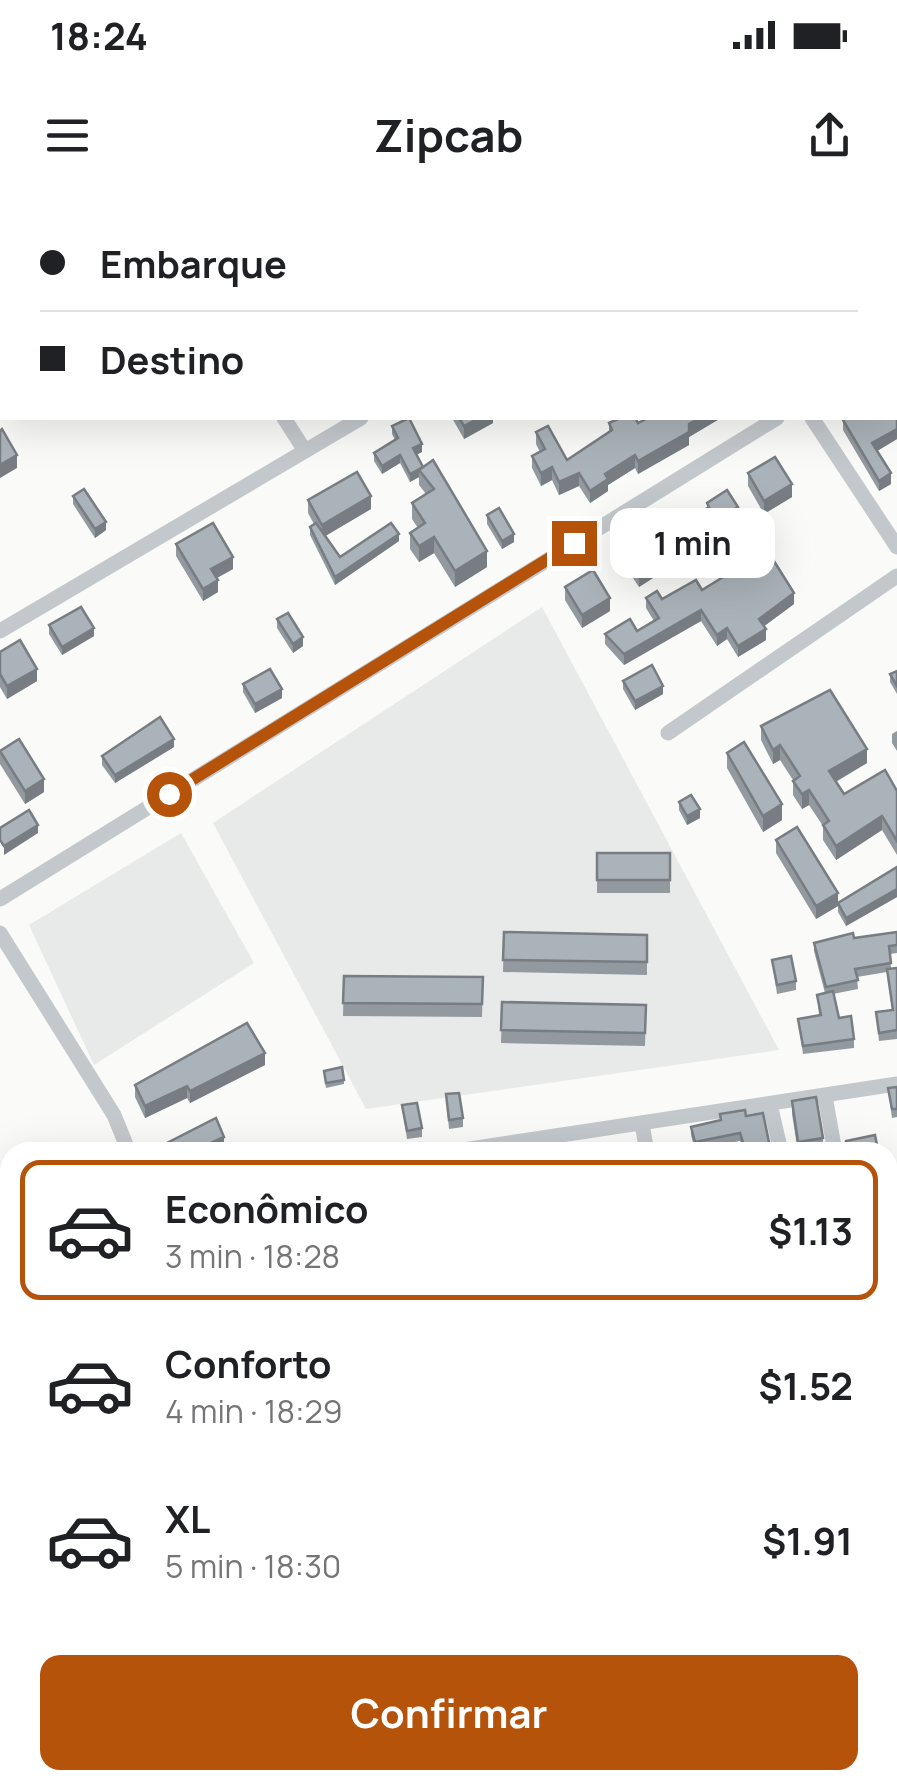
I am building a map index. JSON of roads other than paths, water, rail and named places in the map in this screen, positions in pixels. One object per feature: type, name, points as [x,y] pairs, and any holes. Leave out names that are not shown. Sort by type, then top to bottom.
[{"type":"street","points":[[285,420],[305,451]]},
{"type":"street","points":[[0,631],[358,420]]},
{"type":"street","points":[[0,899],[774,420]]},
{"type":"street","points":[[813,420],[897,547]]},
{"type":"street","points":[[668,733],[897,576]]},
{"type":"street","points":[[0,933],[114,1115],[125,1142]]},
{"type":"street","points":[[544,1142],[897,1084]]},
{"type":"street","points":[[824,1096],[832,1142]]},
{"type":"street","points":[[770,1104],[779,1142]]},
{"type":"street","points":[[642,1124],[645,1142]]}]
